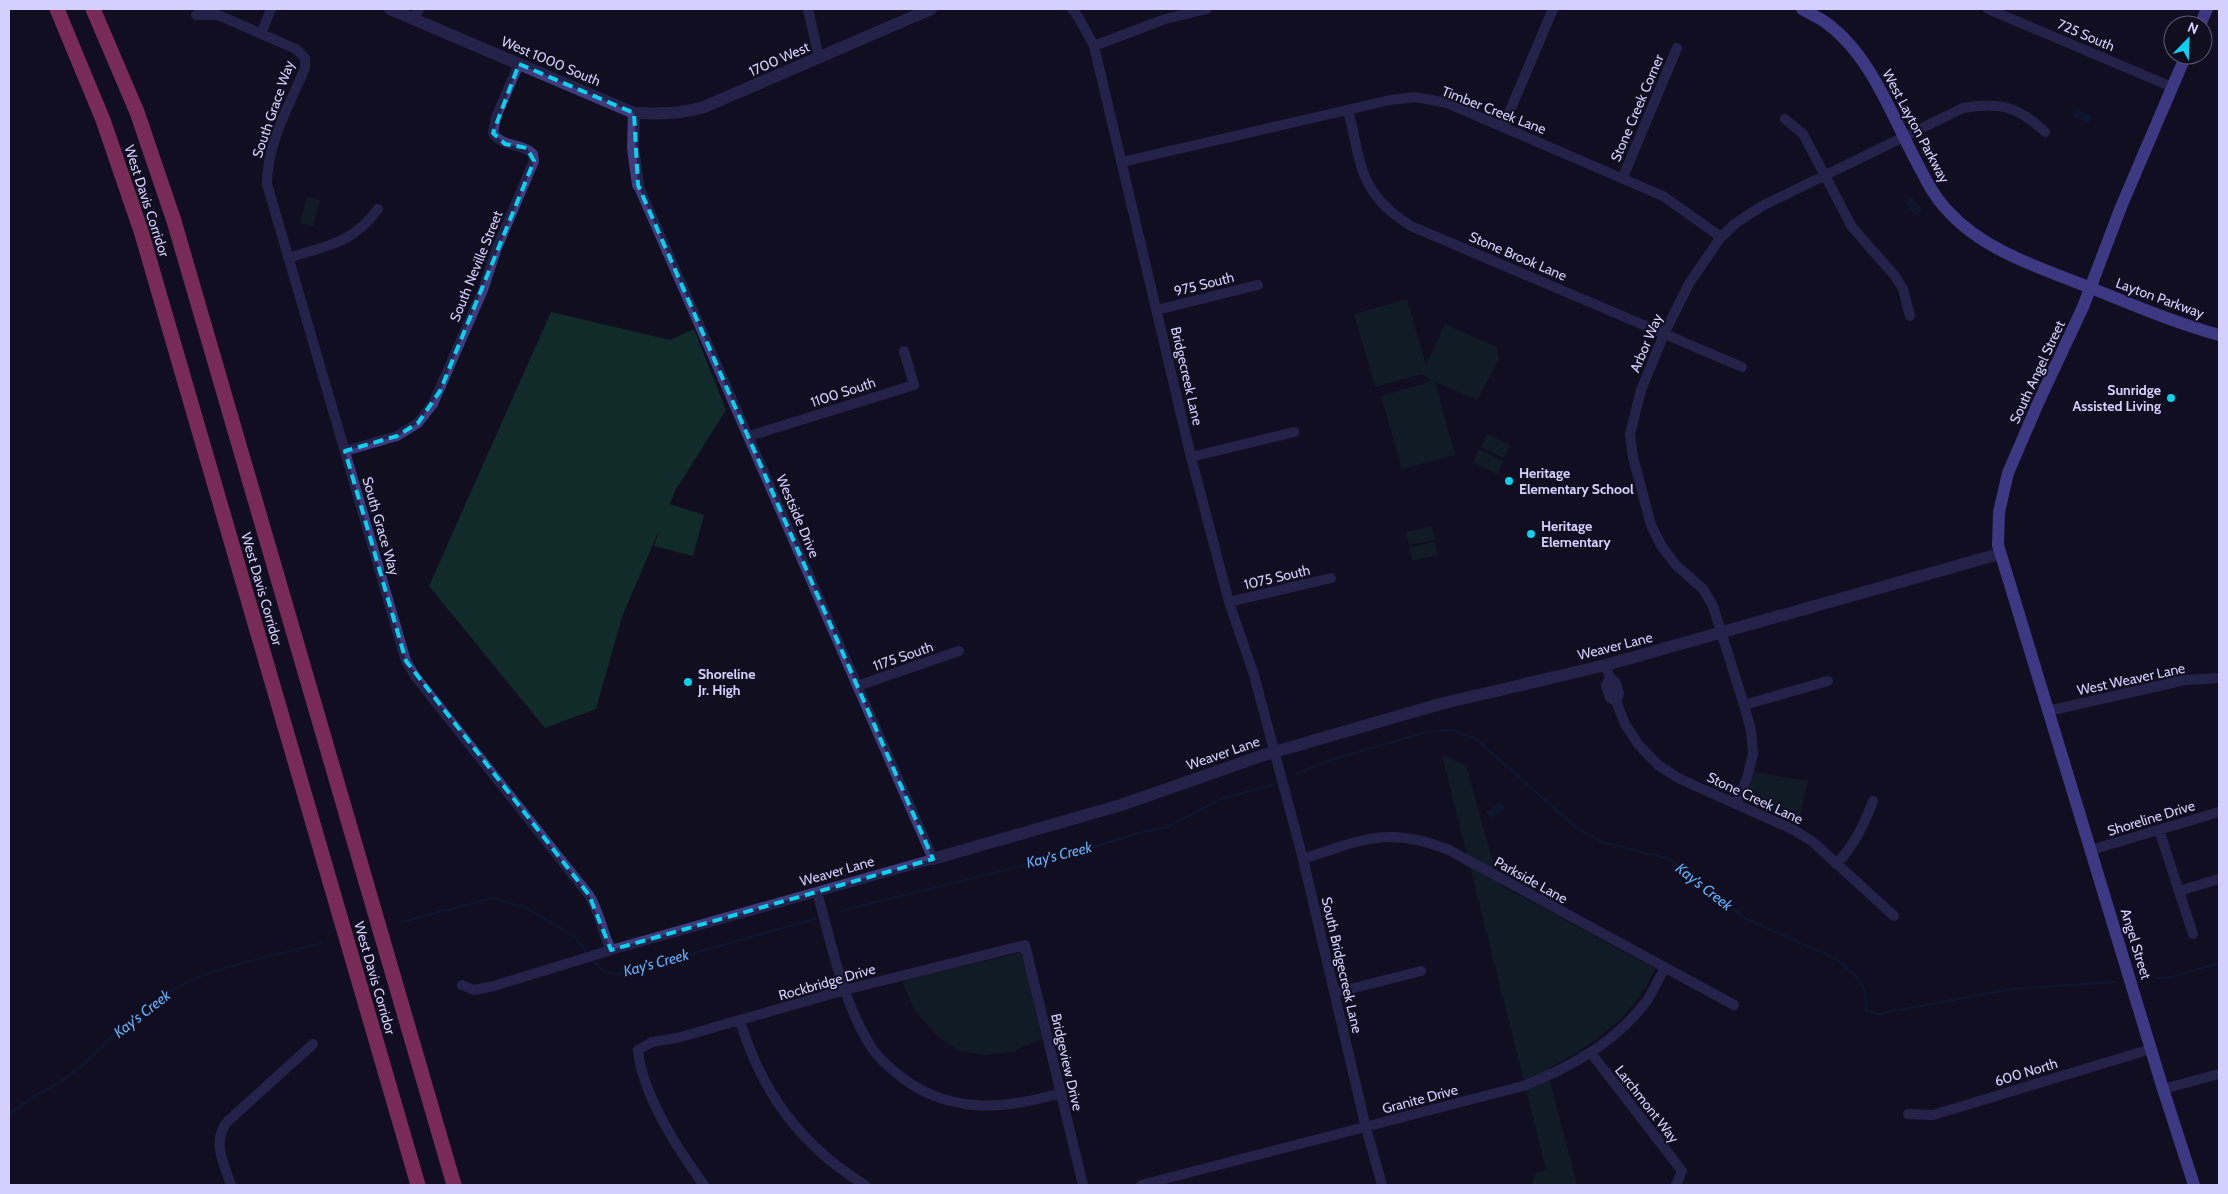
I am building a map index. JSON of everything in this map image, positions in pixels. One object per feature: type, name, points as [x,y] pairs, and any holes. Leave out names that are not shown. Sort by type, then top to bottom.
[{"type":"highway","name":"West Davis Corridor","points":[[57,9],[100,112],[141,231],[418,1185]]},
{"type":"highway","name":"West Davis Corridor","points":[[93,9],[137,112],[174,221],[454,1185]]},
{"type":"main road","name":"West Layton Parkway","points":[[1802,9],[1826,22],[1850,45],[1870,72],[1930,187],[1948,211],[1971,232],[2004,252],[2090,288]]},
{"type":"main road","name":"South Angel Street","points":[[2048,711],[1999,554],[1999,512],[2008,473],[2090,288],[2121,207],[2182,65]]},
{"type":"main road","name":"Layton Parkway","points":[[2090,288],[2162,316],[2219,335]]},
{"type":"main road","name":"Angel Street","points":[[2048,711],[2194,1185]]},
{"type":"street","points":[[196,15],[218,15],[261,34],[271,9]]},
{"type":"street","name":"West 1000 South","points":[[390,9],[417,14],[519,64],[634,112]]},
{"type":"street","points":[[808,9],[819,58]]},
{"type":"street","name":"1700 West","points":[[634,112],[682,113],[704,107],[931,9]]},
{"type":"street","name":"Bridgecreek Lane","points":[[1072,9],[1094,46],[1191,457],[1229,602],[1254,675],[1274,752]]},
{"type":"street","points":[[1094,46],[1165,19],[1207,9]]},
{"type":"street","points":[[1503,127],[1553,9]]},
{"type":"street","name":"725 South","points":[[1988,9],[2172,87]]},
{"type":"street","name":"South Grace Way","points":[[261,34],[296,49],[304,58],[305,68],[271,148],[267,168],[267,184],[404,653],[410,668],[521,812],[589,895],[596,906],[606,938],[607,951]]},
{"type":"street","name":"Stone Creek Corner","points":[[1623,178],[1677,48]]},
{"type":"street","name":"South Neville Street","points":[[345,451],[397,436],[418,423],[440,391],[483,290],[496,248],[534,161],[533,154],[527,148],[505,144],[497,139],[493,133],[496,118],[519,64]]},
{"type":"street","name":"Timber Creek Lane","points":[[1122,162],[1390,100],[1416,97],[1447,103],[1623,178],[1680,206],[1721,237]]},
{"type":"street","name":"Arbor Way","points":[[1736,804],[1747,778],[1753,754],[1751,730],[1744,705],[1714,606],[1703,588],[1676,565],[1662,547],[1651,525],[1633,457],[1630,434],[1632,420],[1641,390],[1664,334],[1690,282],[1721,237],[1736,223],[1762,206],[1963,108],[1985,103],[2011,108],[2031,118],[2045,132]]},
{"type":"street","name":"Stone Brook Lane","points":[[1348,110],[1363,174],[1372,193],[1390,212],[1411,226],[1742,367]]},
{"type":"street","points":[[634,112],[633,148],[638,184]]},
{"type":"street","points":[[1785,119],[1803,134],[1852,227],[1895,276],[1903,289],[1910,316]]},
{"type":"street","name":"Westside Drive","points":[[638,184],[933,859]]},
{"type":"street","points":[[288,258],[346,239],[363,227],[378,209]]},
{"type":"street","name":"975 South","points":[[1157,310],[1258,285]]},
{"type":"street","name":"1100 South","points":[[749,436],[914,385],[904,352]]},
{"type":"street","points":[[1191,457],[1294,432]]},
{"type":"street","name":"Weaver Lane","points":[[462,985],[474,990],[1121,806],[1218,770],[1274,752],[1440,704],[1608,671],[1721,633],[1999,554]]},
{"type":"street","name":"1075 South","points":[[1229,602],[1331,578]]},
{"type":"street","name":"1175 South","points":[[856,686],[959,651]]},
{"type":"street","name":"Stone Creek Lane","points":[[1608,671],[1618,688],[1619,694],[1616,701],[1625,724],[1638,744],[1658,765],[1680,779],[1794,830],[1813,842],[1894,916]]},
{"type":"street","name":"West Weaver Lane","points":[[2048,711],[2184,680],[2219,678]]},
{"type":"street","points":[[1744,705],[1828,681]]},
{"type":"street","name":"South Bridgecreek Lane","points":[[1274,752],[1303,859],[1366,1128],[1382,1185]]},
{"type":"street","points":[[1836,864],[1855,841],[1863,827],[1873,801]]},
{"type":"street","name":"Shoreline Drive","points":[[2091,850],[2219,812]]},
{"type":"street","points":[[2159,830],[2193,934]]},
{"type":"street","name":"Parkside Lane","points":[[1303,859],[1368,838],[1410,837],[1430,842],[1449,850],[1734,1005]]},
{"type":"street","points":[[2179,891],[2219,879]]},
{"type":"street","points":[[817,892],[845,990],[868,1042],[885,1063],[904,1080],[928,1094],[954,1103],[988,1107],[1022,1102],[1060,1093]]},
{"type":"street","name":"Rockbridge Drive","points":[[704,1185],[675,1143],[647,1088],[639,1067],[638,1050],[652,1042],[677,1038],[845,990],[1025,945]]},
{"type":"street","name":"Bridgeview Drive","points":[[1025,945],[1083,1185]]},
{"type":"street","name":"Granite Drive","points":[[1141,1185],[1523,1086],[1560,1071],[1591,1053],[1623,1027],[1648,998],[1664,968]]},
{"type":"street","points":[[1334,993],[1420,970]]},
{"type":"street","points":[[740,1021],[753,1058],[772,1096],[794,1126],[817,1150],[846,1174],[865,1185]]},
{"type":"street","points":[[231,1185],[220,1148],[220,1138],[223,1129],[228,1121],[313,1044]]},
{"type":"street","name":"600 North","points":[[1908,1114],[1933,1114],[2151,1049]]},
{"type":"street","name":"Larchmont Way","points":[[1591,1053],[1682,1171],[1676,1185]]},
{"type":"street","points":[[2163,1089],[2219,1074]]},
{"type":"highlighted area","points":[[519,64],[634,113],[638,185],[933,859],[611,950],[589,895],[406,661],[345,451],[397,436],[418,423],[440,391],[534,161],[527,148],[505,144],[493,133]]},
{"type":"green space","points":[[307,197],[320,200],[313,226],[300,223]]},
{"type":"green space","points":[[1407,299],[1426,365],[1445,324],[1497,347],[1499,359],[1477,400],[1435,382],[1455,455],[1402,469],[1381,396],[1432,381],[1422,374],[1375,387],[1354,314]]},
{"type":"green space","points":[[551,312],[670,340],[694,329],[726,410],[675,491],[670,504],[704,515],[693,556],[654,546],[659,530],[622,617],[596,709],[545,728],[429,586]]},
{"type":"green space","points":[[1487,434],[1510,445],[1504,458],[1481,447]]},
{"type":"green space","points":[[1479,449],[1503,461],[1497,474],[1473,462]]},
{"type":"green space","points":[[1432,526],[1435,540],[1409,545],[1406,532]]},
{"type":"green space","points":[[1435,542],[1438,555],[1412,561],[1409,547]]},
{"type":"green space","points":[[1442,755],[1466,765],[1499,884],[1655,969],[1640,996],[1621,1019],[1586,1047],[1547,1069],[1577,1185],[1532,1185],[1535,1173],[1546,1170]]},
{"type":"green space","points":[[1754,772],[1808,781],[1798,825],[1749,802],[1747,796]]},
{"type":"green space","points":[[1022,952],[1042,1039],[1012,1052],[984,1055],[957,1050],[934,1033],[914,1009],[902,981]]},
{"type":"water","points":[[2076,109],[2092,116],[2088,123],[2073,117]]},
{"type":"water","points":[[1912,197],[1922,211],[1915,216],[1905,202]]},
{"type":"water","points":[[1500,802],[1505,808],[1491,819],[1486,812]]},
{"type":"waterway","name":"Kay's Creek","points":[[1296,774],[1334,759],[1426,732],[1453,730],[1476,739],[1578,829],[1602,842],[1669,859],[1746,919],[1835,958],[1858,978],[1865,992],[1866,1011],[1878,1014],[2011,989],[2114,982]]},
{"type":"waterway","name":"Kay's Creek","points":[[841,911],[1069,854],[1143,832],[1167,827],[1221,799],[1272,785]]},
{"type":"waterway","name":"Kay's Creek","points":[[401,922],[493,898],[526,908],[574,936],[588,954]]},
{"type":"waterway","name":"Kay's Creek","points":[[591,958],[608,973],[623,973],[815,919]]},
{"type":"waterway","name":"Kay's Creek","points":[[9,1115],[22,1104],[59,1083],[77,1070],[135,1015],[165,994],[186,983],[230,966],[322,943]]},
{"type":"waterway","name":"Kay's Creek","points":[[2158,978],[2171,977],[2219,963]]},
{"type":"place","name":"Sunridge Assisted Living","points":[[2171,398]]},
{"type":"place","name":"Heritage Elementary School","points":[[1509,481]]},
{"type":"place","name":"Heritage Elementary","points":[[1531,534]]},
{"type":"place","name":"Shoreline Jr. High","points":[[688,682]]}]
